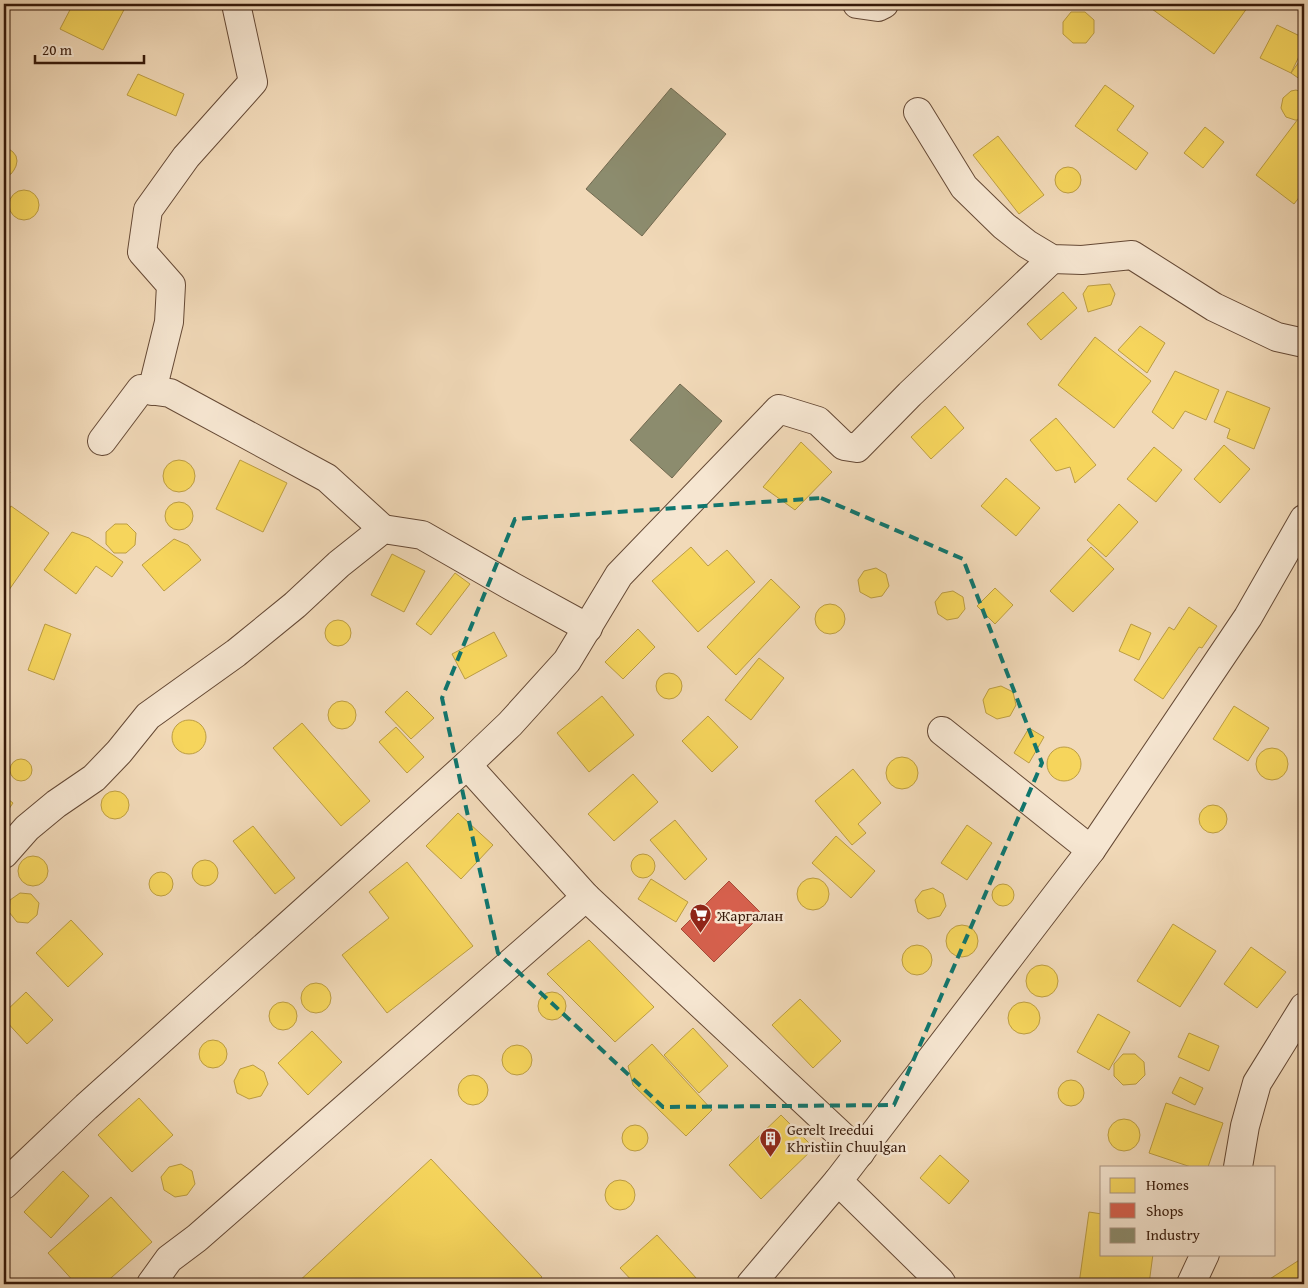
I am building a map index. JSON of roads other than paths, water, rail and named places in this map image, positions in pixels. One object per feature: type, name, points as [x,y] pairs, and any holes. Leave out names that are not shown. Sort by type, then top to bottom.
[{"type":"street","points":[[152,391],[169,322],[171,285],[142,252],[148,210],[186,157],[253,82],[236,4]]},
{"type":"street","points":[[857,4],[878,7],[884,4]]},
{"type":"street","points":[[918,112],[964,187],[1004,226],[1028,244],[1052,258],[1082,260],[1132,254],[1214,307],[1277,337],[1304,343]]},
{"type":"street","points":[[4,1185],[86,1107],[467,765],[510,724],[567,662],[619,575],[779,409],[818,421],[844,446],[857,448],[910,394],[1052,258]]},
{"type":"street","points":[[102,441],[141,389],[170,393],[327,478],[383,529],[422,535],[588,628]]},
{"type":"street","points":[[750,1284],[838,1181],[1092,850],[1248,617],[1304,519]]},
{"type":"street","points":[[4,854],[27,828],[56,804],[94,778],[148,716],[236,653],[294,605],[339,564],[383,529]]},
{"type":"street","points":[[942,731],[1092,850]]},
{"type":"street","points":[[467,765],[586,897],[860,1153]]},
{"type":"street","points":[[151,1284],[169,1259],[197,1238],[586,897]]},
{"type":"street","points":[[1238,1166],[1245,1126],[1257,1083],[1304,1007]]},
{"type":"street","points":[[838,1181],[942,1284]]},
{"type":"street","points":[[1191,1284],[1204,1256]]},
{"type":"place","name":"Жаргалан","points":[[701,934]]},
{"type":"place","name":"Gerelt Ireedui Khristiin Chuulgan","points":[[771,1157]]}]
